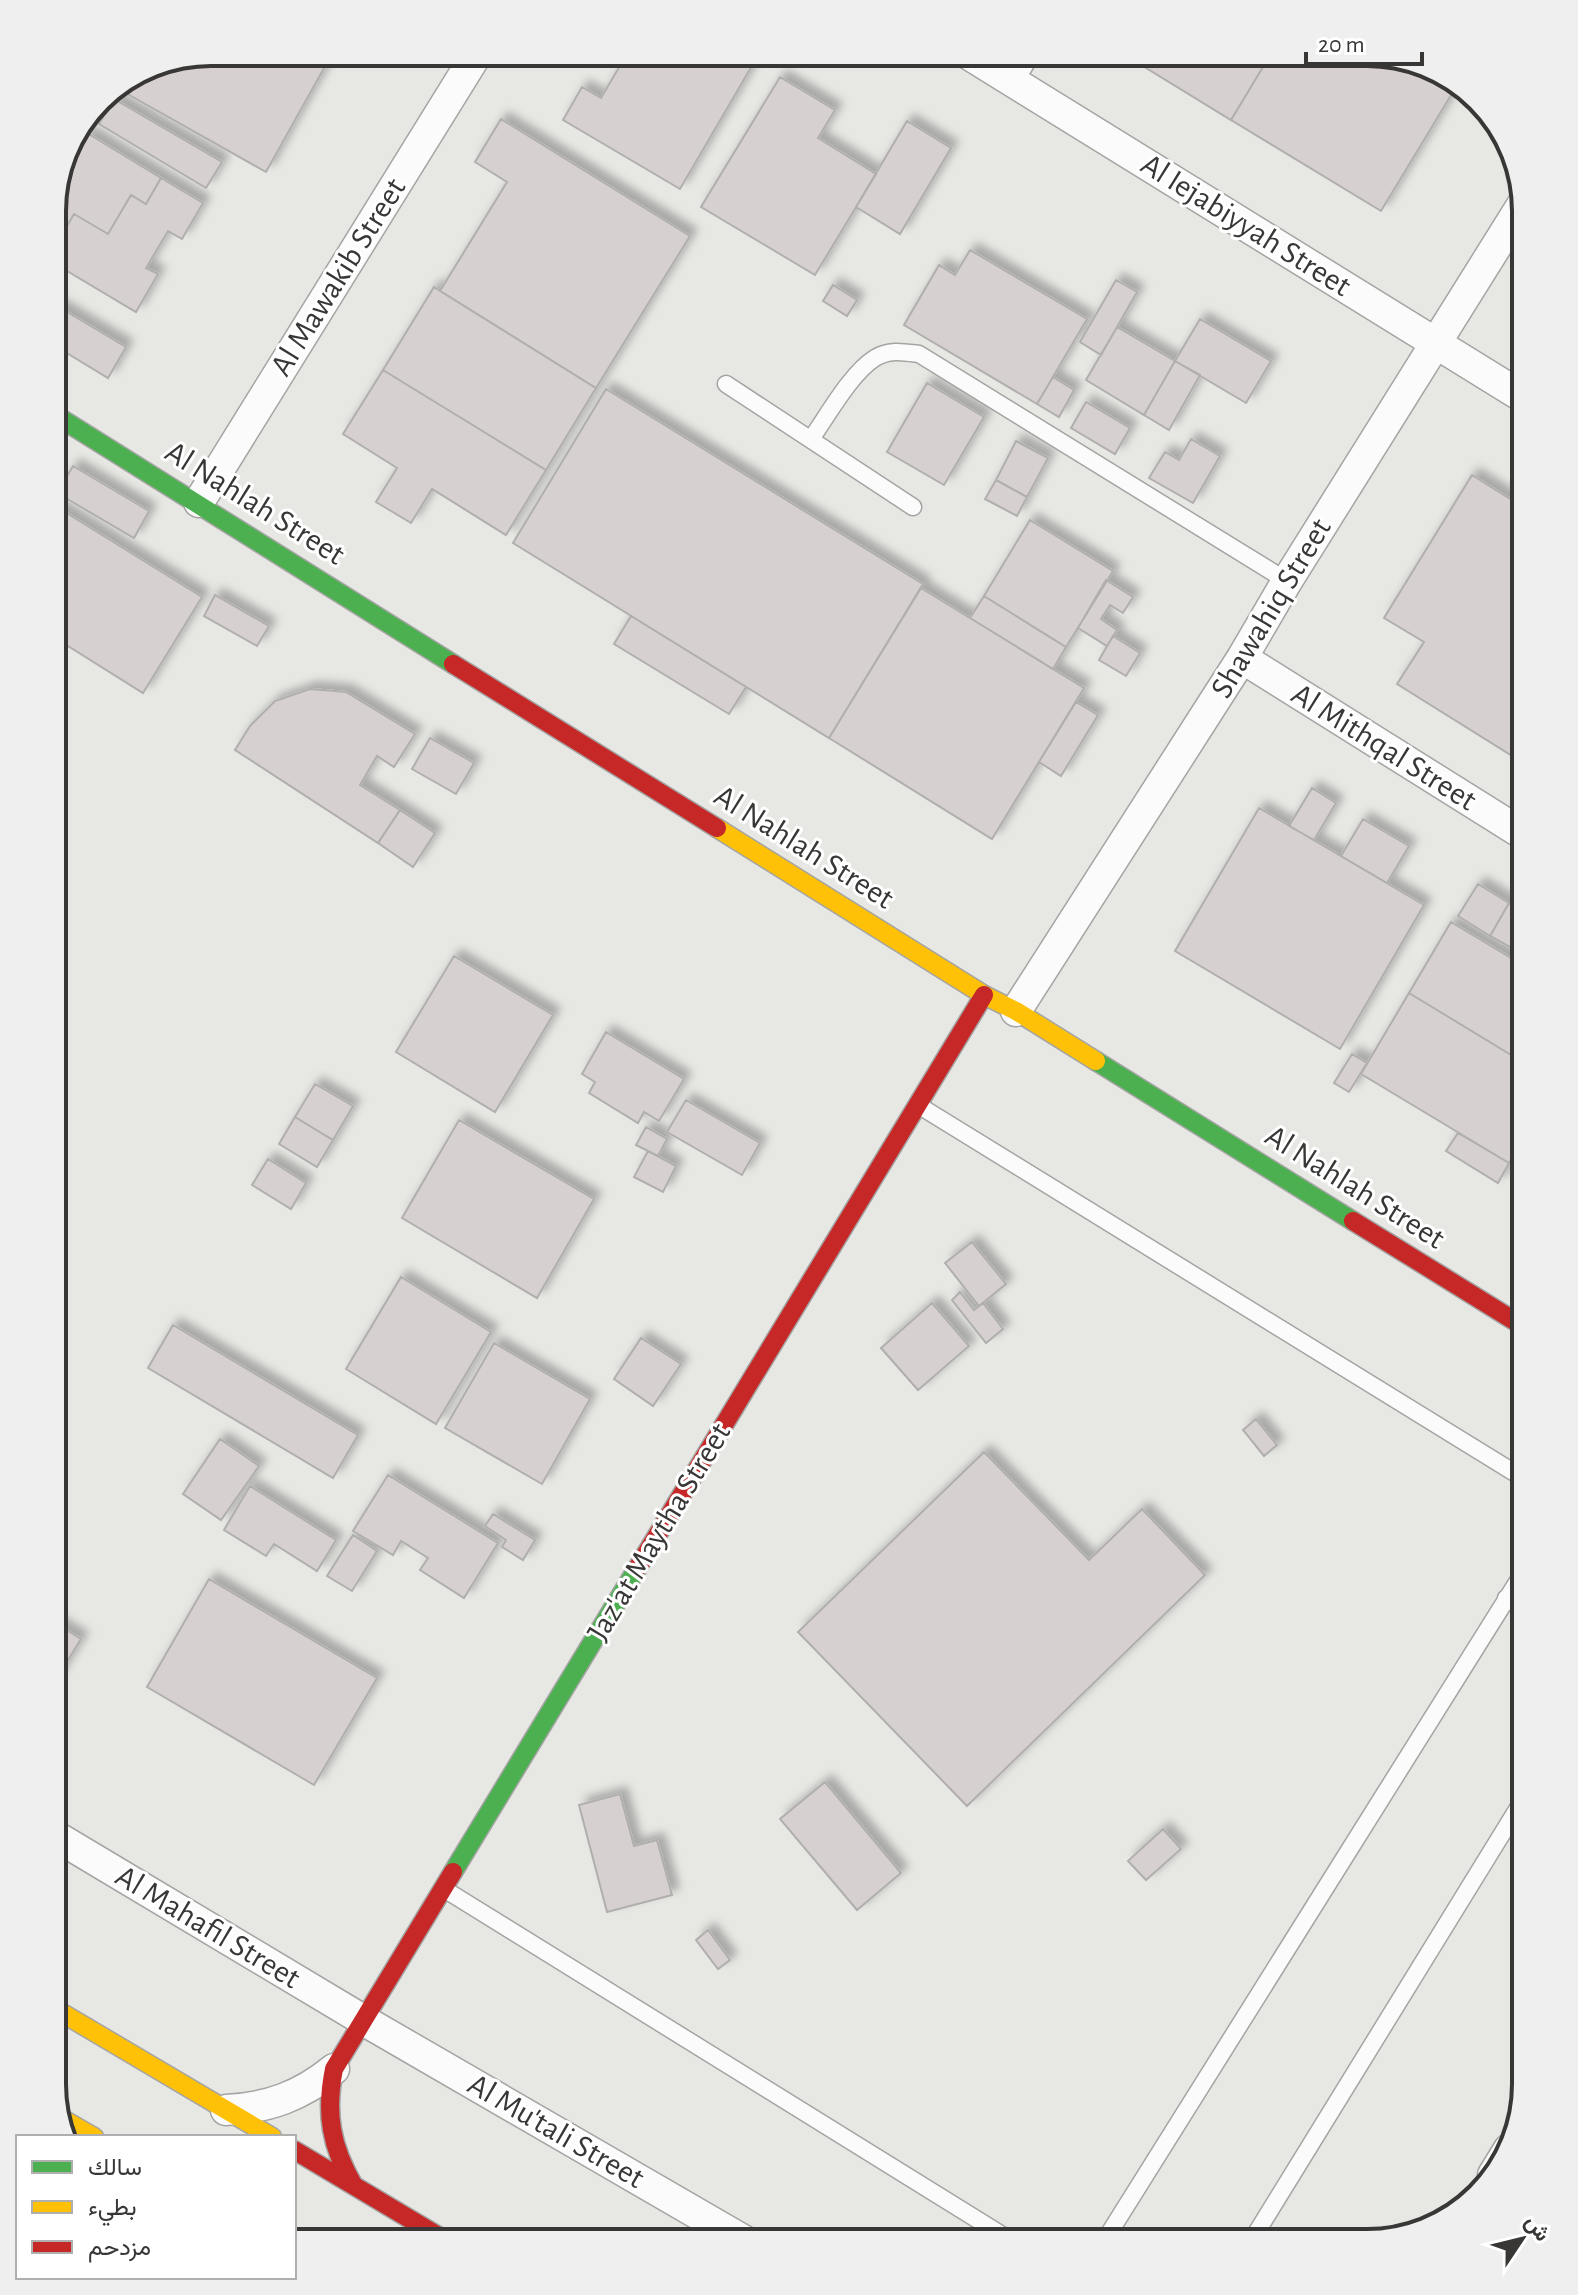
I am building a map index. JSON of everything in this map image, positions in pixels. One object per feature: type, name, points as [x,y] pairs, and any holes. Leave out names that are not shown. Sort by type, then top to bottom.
[{"type":"street","name":"Al Mawakib Street","points":[[199,502],[469,66]]},
{"type":"street","name":"Al Iejabiyyah Street","points":[[988,66],[1512,390]]},
{"type":"street","name":"Shawahiq Street","points":[[1016,1011],[1242,658],[1512,221]]},
{"type":"street","name":"Al Nahlah Street","points":[[66,421],[984,995],[1016,1011],[1512,1319]]},
{"type":"street","name":"Al Mithqal Street","points":[[1242,658],[1512,827]]},
{"type":"street","name":"Jaz'at Maytha Street","points":[[354,2186],[340,2164],[329,2127],[329,2088],[334,2069],[984,995]]},
{"type":"street","name":"Al Mahafil Street","points":[[66,1842],[363,2020]]},
{"type":"street","points":[[66,2015],[269,2135]]},
{"type":"street","name":"Al Mu'tali Street","points":[[363,2020],[724,2229]]},
{"type":"street","name":"Jaz'at Maytha Street","points":[[226,2110],[249,2109],[285,2100],[334,2069]]},
{"type":"street","points":[[296,2151],[426,2229]]},
{"type":"lane","points":[[1015,82],[1025,66]]},
{"type":"lane","points":[[811,439],[860,371],[877,357],[897,351],[919,354],[1287,581]]},
{"type":"lane","points":[[726,384],[913,507]]},
{"type":"lane","points":[[918,1105],[1512,1471]]},
{"type":"lane","points":[[1112,2229],[1512,1589]]},
{"type":"lane","points":[[1506,1598],[1512,1602]]},
{"type":"lane","points":[[1259,2229],[1512,1818]]},
{"type":"lane","points":[[443,1888],[992,2229]]},
{"type":"building","points":[[325,66],[266,172],[126,93],[155,77],[192,67]]},
{"type":"building","points":[[620,66],[752,66],[680,189],[563,120],[582,87],[601,98]]},
{"type":"building","points":[[1143,66],[1264,66],[1231,120]]},
{"type":"building","points":[[1264,66],[1377,66],[1423,77],[1452,94],[1381,211],[1231,120]]},
{"type":"building","points":[[780,77],[835,110],[818,138],[876,174],[815,275],[701,207]]},
{"type":"building","points":[[117,101],[222,162],[206,188],[99,124]]},
{"type":"building","points":[[501,119],[690,236],[596,388],[440,291],[507,182],[475,162]]},
{"type":"building","points":[[907,121],[951,148],[900,234],[856,207]]},
{"type":"building","points":[[88,134],[161,178],[146,204],[131,195],[108,234],[74,214],[66,228],[66,201],[71,173]]},
{"type":"building","points":[[161,178],[203,203],[182,239],[168,231],[146,268],[158,274],[136,312],[66,270],[66,228],[74,214],[108,234],[131,195],[146,204]]},
{"type":"building","points":[[970,250],[1087,319],[1037,404],[904,325],[939,265],[955,275]]},
{"type":"building","points":[[1116,280],[1137,292],[1101,355],[1080,342]]},
{"type":"building","points":[[833,285],[857,300],[847,316],[823,301]]},
{"type":"building","points":[[434,287],[596,388],[546,470],[383,370]]},
{"type":"building","points":[[66,311],[126,347],[108,378],[66,352]]},
{"type":"building","points":[[1200,319],[1271,361],[1246,403],[1175,361]]},
{"type":"building","points":[[1117,327],[1175,361],[1144,415],[1086,380]]},
{"type":"building","points":[[1175,361],[1200,375],[1169,430],[1144,415]]},
{"type":"building","points":[[383,370],[546,470],[506,535],[432,489],[411,523],[376,502],[397,468],[343,434]]},
{"type":"building","points":[[1053,377],[1074,390],[1059,417],[1037,404]]},
{"type":"building","points":[[927,383],[984,417],[944,485],[887,452]]},
{"type":"building","points":[[606,389],[923,584],[829,738],[513,543]]},
{"type":"building","points":[[1086,402],[1130,428],[1115,454],[1071,428]]},
{"type":"building","points":[[1191,439],[1220,456],[1193,503],[1149,478],[1165,452],[1179,460]]},
{"type":"building","points":[[1016,441],[1048,458],[1027,497],[996,480]]},
{"type":"building","points":[[73,466],[149,511],[134,538],[66,498],[66,478]]},
{"type":"building","points":[[1472,475],[1512,500],[1512,756],[1397,684],[1424,642],[1384,618]]},
{"type":"building","points":[[996,480],[1027,497],[1017,516],[985,499]]},
{"type":"building","points":[[66,513],[202,597],[143,693],[66,645]]},
{"type":"building","points":[[1030,520],[1113,571],[1066,647],[984,596]]},
{"type":"building","points":[[1106,580],[1133,597],[1123,613],[1110,605],[1101,619],[1117,630],[1107,646],[1078,628]]},
{"type":"building","points":[[921,588],[1084,688],[992,839],[829,738]]},
{"type":"building","points":[[215,595],[269,626],[257,646],[204,616]]},
{"type":"building","points":[[984,596],[1066,647],[1053,669],[970,618]]},
{"type":"building","points":[[631,616],[746,687],[729,714],[614,644]]},
{"type":"building","points":[[1113,636],[1140,653],[1126,676],[1099,660]]},
{"type":"building","points":[[310,689],[346,692],[415,734],[394,767],[377,756],[360,785],[400,810],[378,843],[235,750],[250,726],[275,701]]},
{"type":"building","points":[[1076,702],[1098,715],[1061,776],[1039,762]]},
{"type":"building","points":[[430,738],[474,763],[456,794],[412,769]]},
{"type":"building","points":[[1312,788],[1336,803],[1314,840],[1289,826]]},
{"type":"building","points":[[1259,808],[1424,905],[1340,1049],[1175,951]]},
{"type":"building","points":[[400,810],[435,833],[413,867],[378,843]]},
{"type":"building","points":[[1363,819],[1409,846],[1387,883],[1341,856]]},
{"type":"building","points":[[1478,884],[1509,903],[1490,936],[1458,916]]},
{"type":"building","points":[[1509,903],[1512,905],[1512,944],[1510,947],[1490,936]]},
{"type":"building","points":[[1451,922],[1512,959],[1512,1056],[1409,993]]},
{"type":"building","points":[[454,956],[553,1015],[495,1112],[396,1052]]},
{"type":"building","points":[[1409,993],[1512,1056],[1512,1158],[1509,1163],[1361,1074]]},
{"type":"building","points":[[606,1032],[684,1079],[659,1121],[644,1112],[638,1123],[589,1093],[595,1082],[582,1074]]},
{"type":"building","points":[[1352,1054],[1367,1063],[1349,1092],[1334,1083]]},
{"type":"building","points":[[315,1084],[353,1106],[333,1140],[295,1117]]},
{"type":"building","points":[[686,1100],[760,1143],[742,1175],[667,1132]]},
{"type":"building","points":[[295,1117],[333,1140],[317,1167],[279,1144]]},
{"type":"building","points":[[459,1120],[594,1199],[537,1298],[402,1218]]},
{"type":"building","points":[[646,1127],[667,1139],[658,1156],[636,1145]]},
{"type":"building","points":[[1458,1133],[1509,1163],[1498,1183],[1446,1151]]},
{"type":"building","points":[[648,1151],[676,1166],[663,1192],[634,1177]]},
{"type":"building","points":[[268,1159],[306,1183],[291,1209],[252,1185]]},
{"type":"building","points":[[972,1242],[1006,1284],[979,1306],[945,1263]]},
{"type":"building","points":[[401,1277],[491,1332],[436,1424],[346,1369]]},
{"type":"building","points":[[960,1292],[974,1310],[983,1303],[1003,1329],[986,1343],[952,1300]]},
{"type":"building","points":[[932,1303],[969,1346],[918,1390],[881,1348]]},
{"type":"building","points":[[173,1325],[358,1435],[333,1478],[148,1368]]},
{"type":"building","points":[[641,1338],[681,1364],[653,1406],[614,1379]]},
{"type":"building","points":[[494,1343],[590,1399],[542,1484],[445,1428]]},
{"type":"building","points":[[1256,1419],[1277,1445],[1264,1456],[1243,1430]]},
{"type":"building","points":[[220,1439],[259,1466],[221,1520],[183,1494]]},
{"type":"building","points":[[984,1452],[1089,1560],[1142,1509],[1205,1575],[967,1806],[798,1632]]},
{"type":"building","points":[[388,1475],[498,1543],[464,1598],[420,1570],[428,1558],[401,1541],[393,1555],[353,1531]]},
{"type":"building","points":[[250,1486],[336,1540],[317,1571],[274,1544],[266,1556],[224,1530]]},
{"type":"building","points":[[493,1514],[535,1540],[523,1560],[502,1547],[506,1540],[485,1526]]},
{"type":"building","points":[[353,1535],[377,1551],[352,1591],[327,1576]]},
{"type":"building","points":[[209,1579],[377,1678],[314,1785],[147,1687]]},
{"type":"building","points":[[66,1630],[81,1639],[66,1663]]},
{"type":"building","points":[[825,1782],[901,1873],[857,1910],[780,1819]]},
{"type":"building","points":[[620,1794],[634,1846],[657,1840],[672,1895],[607,1912],[579,1805]]},
{"type":"building","points":[[1163,1829],[1181,1849],[1146,1880],[1128,1861]]},
{"type":"building","points":[[708,1930],[730,1960],[718,1969],[696,1940]]},
{"type":"traffic: fast","points":[[66,422],[453,664]]},
{"type":"traffic: fast","points":[[1096,1061],[1353,1221]]},
{"type":"traffic: fast","points":[[453,1872],[638,1567]]},
{"type":"traffic: slow","points":[[717,828],[984,995],[1016,1011],[1096,1061]]},
{"type":"traffic: slow","points":[[66,2015],[269,2135]]},
{"type":"traffic: slow","points":[[72,2124],[91,2135]]},
{"type":"traffic: jam","points":[[453,664],[717,828]]},
{"type":"traffic: jam","points":[[638,1567],[984,995]]},
{"type":"traffic: jam","points":[[1353,1221],[1512,1319]]},
{"type":"traffic: jam","points":[[354,2186],[340,2157],[332,2129],[330,2100],[334,2069],[453,1872]]},
{"type":"traffic: jam","points":[[296,2151],[427,2229]]}]
